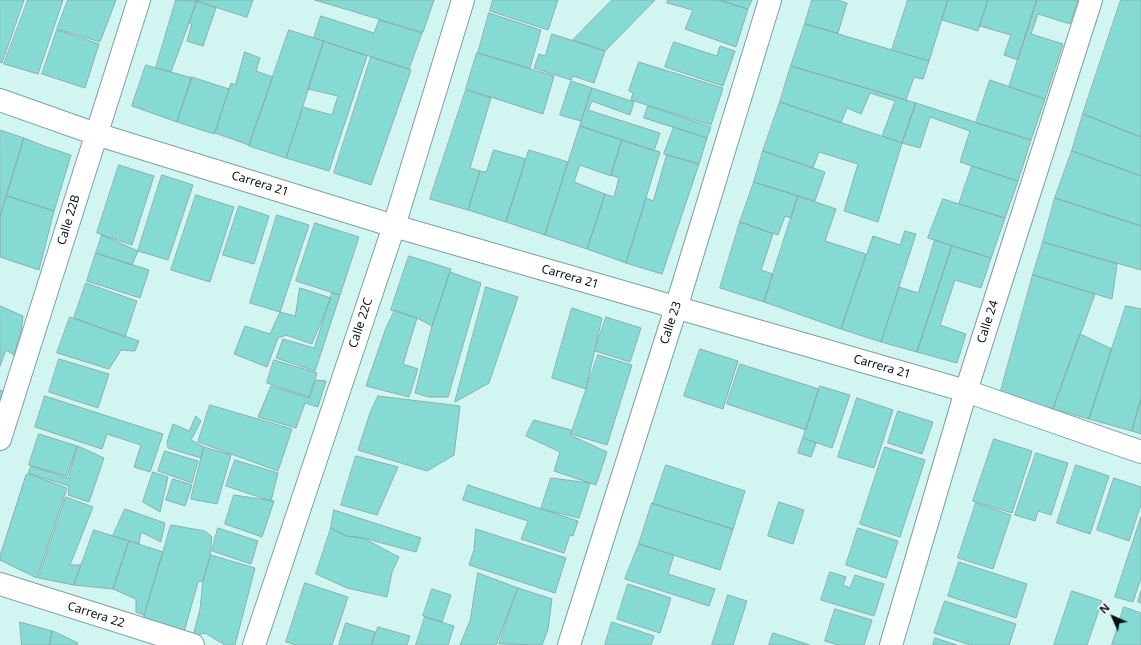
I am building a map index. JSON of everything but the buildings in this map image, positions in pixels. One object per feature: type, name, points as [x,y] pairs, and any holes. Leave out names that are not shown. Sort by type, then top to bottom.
[{"type":"street","name":"Calle 22B","points":[[0,439],[139,0]]},
{"type":"street","name":"Calle 22C","points":[[254,645],[394,226],[463,0]]},
{"type":"street","name":"Calle 23","points":[[568,645],[676,308],[770,0]]},
{"type":"street","name":"Calle 24","points":[[891,645],[966,392],[1091,0]]},
{"type":"street","name":"Carrera 21","points":[[0,100],[96,134],[394,226],[966,392],[1141,452]]},
{"type":"street","name":"Carrera 22","points":[[0,584],[193,645]]}]
